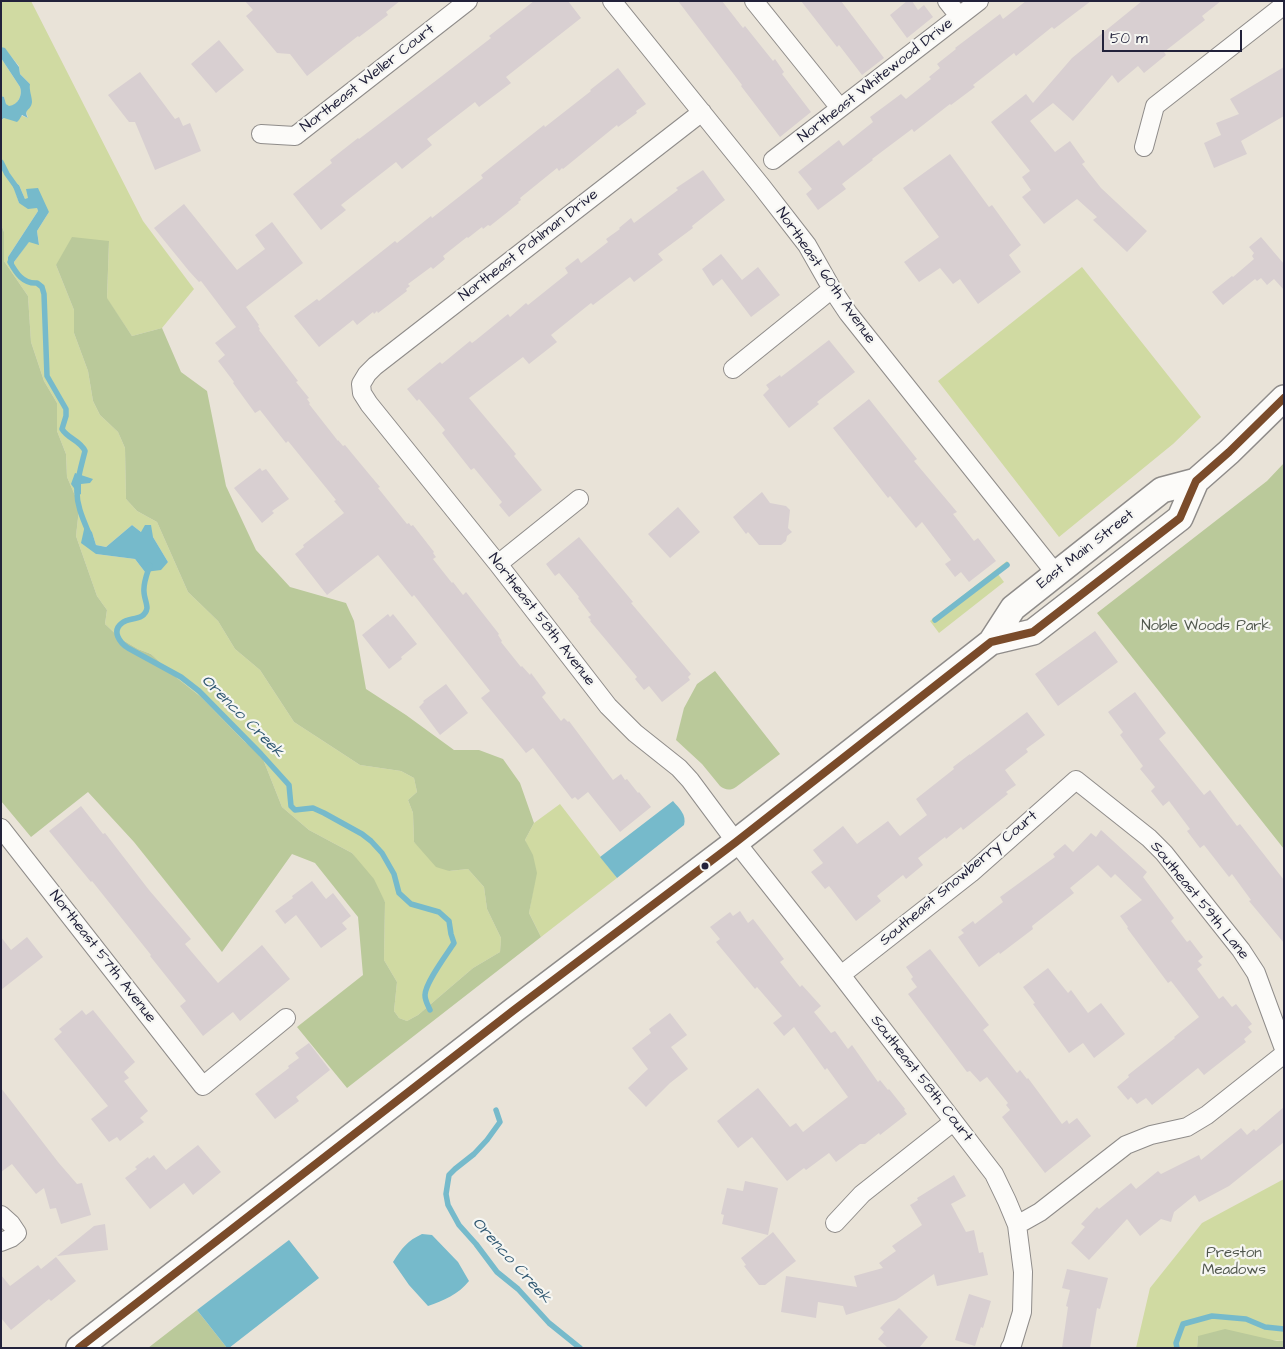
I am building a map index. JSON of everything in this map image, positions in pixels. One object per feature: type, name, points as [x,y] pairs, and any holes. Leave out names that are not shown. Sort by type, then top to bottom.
[{"type":"main road","name":"East Main Street","points":[[991,642],[1033,632],[1180,518],[1196,481],[1236,446],[1284,398]]},
{"type":"main road","name":"East Main Street","points":[[79,1348],[514,1010],[736,842],[991,642],[1013,608],[1162,490],[1196,481]]},
{"type":"street","name":"Northeast Weller Court","points":[[261,134],[295,136],[468,1]]},
{"type":"street","name":"Northeast 60th Avenue","points":[[612,1],[807,245],[848,313],[1056,574]]},
{"type":"street","points":[[754,1],[840,108]]},
{"type":"street","points":[[947,1],[959,16]]},
{"type":"street","name":"Northeast Whitewood Drive","points":[[773,160],[979,1]]},
{"type":"street","points":[[1144,147],[1155,106],[1284,5]]},
{"type":"street","name":"Northeast Pohlman Drive","points":[[361,384],[375,366],[702,112]]},
{"type":"street","points":[[733,369],[832,289]]},
{"type":"street","name":"Northeast 58th Avenue","points":[[361,384],[362,393],[369,404],[498,564],[608,706],[634,733],[678,768],[736,842]]},
{"type":"street","points":[[498,564],[579,499]]},
{"type":"street","name":"Southeast Snowberry Court","points":[[841,975],[971,873],[1076,780]]},
{"type":"street","name":"Southeast 59th Lane","points":[[1076,780],[1164,853],[1241,950],[1256,974],[1284,1049]]},
{"type":"street","name":"Northeast 57th Avenue","points":[[1,828],[203,1086],[286,1018]]},
{"type":"street","name":"Southeast 58th Court","points":[[736,842],[994,1174],[1017,1225],[1023,1272],[1022,1312],[1010,1348]]},
{"type":"street","points":[[1017,1225],[1040,1212],[1126,1145],[1151,1135],[1187,1127],[1207,1115],[1284,1054]]},
{"type":"street","points":[[835,1224],[862,1194],[953,1122]]},
{"type":"street","points":[[1,1215],[17,1233],[1,1242]]},
{"type":"green space","points":[[1,1],[31,1],[143,221],[194,289],[162,328],[132,336],[107,299],[109,241],[56,265],[74,310],[74,333],[88,371],[93,401],[100,415],[118,432],[125,448],[126,499],[137,511],[157,522],[188,592],[218,621],[235,649],[260,670],[294,722],[360,765],[401,771],[414,778],[417,792],[408,800],[413,813],[414,842],[449,871],[468,869],[484,887],[487,909],[501,938],[500,952],[473,968],[418,1015],[407,1021],[399,1018],[394,1011],[397,982],[384,960],[385,902],[352,853],[309,830],[282,807],[261,754],[245,742],[201,697],[151,654],[121,639],[105,624],[107,610],[97,596],[76,536],[79,509],[67,477],[66,454],[57,431],[57,403],[44,381],[31,342],[28,296],[4,261],[4,232],[1,224],[1,120],[14,116],[28,118],[26,111],[31,102],[30,84],[20,74],[19,66],[5,49],[1,47]],"holes":[[[12,181],[19,185],[25,199],[49,212],[37,231],[39,244],[29,241],[14,262],[8,257],[38,211],[37,208],[19,203]],[[132,525],[141,532],[153,537],[168,562],[145,572],[135,559],[96,554],[92,532],[96,545],[106,547]]]},
{"type":"green space","points":[[1,58],[21,90],[17,102],[9,107],[4,97],[1,96]]},
{"type":"green space","points":[[1,224],[4,232],[4,261],[28,296],[31,342],[44,381],[57,403],[57,431],[66,454],[67,477],[79,509],[76,536],[97,596],[107,610],[105,624],[121,639],[151,654],[201,697],[245,742],[261,754],[282,807],[309,830],[352,853],[374,879],[385,902],[384,960],[397,982],[394,1011],[399,1018],[407,1021],[418,1015],[473,968],[500,952],[501,938],[487,909],[484,887],[468,869],[449,871],[436,867],[414,842],[413,813],[408,800],[417,792],[414,778],[401,771],[360,765],[294,722],[260,670],[235,649],[218,621],[188,592],[157,522],[137,511],[126,499],[125,448],[118,432],[100,415],[93,401],[88,371],[74,333],[74,310],[56,265],[72,237],[109,241],[107,298],[132,336],[162,328],[181,372],[207,391],[226,486],[256,550],[290,587],[346,603],[354,621],[366,689],[454,750],[479,750],[503,759],[520,783],[534,823],[525,840],[533,855],[537,873],[529,913],[541,937],[347,1088],[297,1027],[363,975],[358,917],[315,863],[292,854],[222,952],[134,842],[88,792],[31,837],[1,801]]},
{"type":"green space","points":[[1082,267],[1201,417],[1173,444],[1059,537],[938,381]]},
{"type":"green space","name":"Noble Woods Park","points":[[1284,463],[1284,849],[1097,613],[1267,481]]},
{"type":"green space","points":[[1007,561],[1010,565],[998,574],[1004,582],[939,633],[930,621]]},
{"type":"green space","points":[[715,671],[780,754],[736,787],[730,789],[720,786],[702,764],[676,740],[684,708],[697,684]]},
{"type":"green space","points":[[560,804],[617,878],[541,937],[529,913],[536,873],[525,840],[534,823]]},
{"type":"green space","name":"Preston Meadows","points":[[1284,1179],[1284,1341],[1198,1336],[1197,1348],[1136,1348],[1150,1288],[1202,1223]]},
{"type":"green space","points":[[197,1310],[227,1348],[148,1348]]},
{"type":"green space","points":[[1225,1329],[1284,1341],[1284,1348],[1197,1348],[1198,1336]]},
{"type":"water","points":[[1,47],[5,48],[19,67],[20,74],[30,84],[32,102],[26,113],[28,118],[22,115],[17,122],[4,118],[1,120],[1,96],[4,97],[6,104],[9,106],[17,102],[21,93],[20,87],[1,58]]},
{"type":"water","points":[[11,181],[19,185],[25,199],[28,198],[26,189],[38,188],[49,212],[37,231],[39,245],[29,242],[14,262],[14,265],[8,264],[8,257],[38,211],[37,208],[28,209],[19,203]]},
{"type":"water","points":[[75,473],[93,479],[90,483],[81,484],[81,494],[79,495],[71,484]]},
{"type":"water","points":[[85,525],[92,532],[96,545],[106,547],[132,525],[141,532],[145,525],[151,525],[153,537],[168,562],[161,570],[145,572],[135,559],[96,554],[81,543]]},
{"type":"water","points":[[673,801],[683,815],[684,825],[617,878],[600,857]]},
{"type":"water","points":[[422,1234],[432,1235],[458,1262],[469,1281],[460,1290],[428,1306],[409,1285],[393,1262],[405,1245]]},
{"type":"water","points":[[289,1240],[319,1278],[227,1348],[197,1310]]},
{"type":"building","points":[[245,1],[400,1],[386,12],[388,15],[307,76],[290,54],[277,53],[246,16],[253,10]]},
{"type":"building","points":[[534,1],[568,1],[581,18],[506,77],[511,83],[479,107],[475,102],[427,139],[432,145],[402,169],[396,162],[341,205],[346,210],[321,230],[293,194],[332,163],[330,160],[491,38],[489,36]]},
{"type":"building","points":[[678,1],[722,1],[773,61],[775,59],[784,72],[782,74],[811,112],[780,137]]},
{"type":"building","points":[[801,1],[841,1],[884,58],[862,75]]},
{"type":"building","points":[[907,1],[912,1],[918,10],[924,5],[933,17],[907,38],[890,15]]},
{"type":"building","points":[[1026,1],[1091,1],[1054,29],[1052,27],[1016,56],[1014,53],[951,105],[914,132],[912,129],[872,159],[842,184],[846,189],[818,210],[806,194],[812,189],[798,172],[839,140],[843,146],[873,122],[870,117],[901,94],[906,99],[931,79],[929,77],[940,68],[937,64],[955,48],[1000,14],[1003,19]]},
{"type":"building","points":[[1142,1],[1221,1],[1202,16],[1205,20],[1164,52],[1166,55],[1144,73],[1138,66],[1118,83],[1112,75],[1073,121],[1053,103],[1030,121],[1055,152],[1070,141],[1085,162],[1082,164],[1101,188],[1147,231],[1127,252],[1093,220],[1097,217],[1077,199],[1044,224],[1022,197],[1031,190],[1022,177],[1030,171],[991,122],[1026,94],[1033,103],[1072,58]]},
{"type":"building","points":[[219,40],[244,70],[216,93],[191,64]]},
{"type":"building","points":[[1284,67],[1284,116],[1241,141],[1247,154],[1214,168],[1204,143],[1221,135],[1216,123],[1239,114],[1230,99]]},
{"type":"building","points":[[618,68],[646,104],[636,111],[637,113],[618,127],[617,125],[563,169],[559,171],[557,168],[520,198],[519,203],[490,226],[488,225],[483,229],[482,227],[467,237],[443,256],[445,259],[433,269],[431,267],[408,284],[410,286],[406,289],[407,291],[378,313],[377,311],[374,314],[373,312],[357,325],[353,320],[319,347],[294,316],[317,299],[319,301],[395,241],[397,243],[431,216],[432,218],[483,178],[481,175],[544,125],[545,127]]},
{"type":"building","points":[[140,72],[175,119],[179,117],[183,126],[190,123],[201,151],[155,170],[135,122],[129,122],[108,95]]},
{"type":"building","points":[[950,154],[989,207],[992,205],[1021,245],[1009,255],[1021,272],[978,304],[960,279],[953,284],[940,268],[919,282],[904,262],[939,237],[903,188]]},
{"type":"building","points":[[703,170],[725,200],[692,226],[693,228],[658,254],[663,260],[634,282],[630,277],[593,305],[591,303],[551,335],[557,342],[529,364],[523,357],[469,398],[516,454],[514,456],[542,490],[509,517],[499,505],[502,502],[474,468],[471,470],[442,433],[445,430],[419,399],[417,401],[407,389],[440,362],[442,364],[470,341],[472,343],[508,314],[510,317],[526,303],[528,305],[568,273],[565,268],[578,258],[581,263],[608,242],[606,239],[631,218],[634,223],[678,190],[676,188]]},
{"type":"building","points":[[184,204],[237,270],[265,249],[255,235],[272,222],[303,263],[246,307],[259,325],[259,330],[298,381],[296,382],[309,398],[307,399],[309,404],[338,441],[343,446],[345,445],[380,487],[378,488],[407,524],[413,525],[434,552],[436,557],[433,559],[463,595],[466,592],[499,634],[501,642],[521,667],[530,675],[531,673],[546,693],[542,697],[561,721],[564,718],[569,721],[613,780],[621,774],[651,807],[620,832],[588,792],[578,800],[575,797],[572,799],[533,748],[526,753],[481,698],[490,691],[414,595],[412,597],[378,555],[327,595],[295,554],[304,547],[303,545],[344,513],[334,501],[336,500],[288,441],[286,443],[260,410],[255,413],[218,361],[225,355],[215,343],[236,327],[201,281],[199,282],[189,271],[154,228]]},
{"type":"building","points":[[1261,237],[1284,264],[1284,290],[1274,279],[1267,285],[1261,278],[1257,281],[1255,279],[1223,305],[1212,292],[1254,259],[1252,256],[1254,253],[1249,247]]},
{"type":"building","points":[[721,254],[742,280],[758,267],[780,295],[751,317],[722,279],[713,286],[702,269]]},
{"type":"building","points":[[829,340],[855,372],[817,402],[819,404],[789,428],[763,395],[769,389],[766,385],[780,375],[781,377]]},
{"type":"building","points":[[869,399],[917,459],[914,461],[957,512],[953,514],[974,541],[978,538],[996,561],[969,582],[961,572],[955,577],[945,564],[951,560],[922,522],[916,528],[890,496],[888,498],[833,428]]},
{"type":"building","points":[[260,468],[262,471],[266,469],[289,499],[272,511],[274,513],[262,523],[234,488]]},
{"type":"building","points":[[762,492],[770,503],[786,506],[790,510],[788,528],[792,532],[781,545],[759,545],[748,532],[746,534],[733,517]]},
{"type":"building","points":[[678,507],[700,532],[670,558],[648,534]]},
{"type":"building","points":[[579,537],[633,602],[631,603],[691,674],[688,677],[690,680],[662,702],[649,686],[644,690],[635,679],[637,677],[590,621],[588,617],[591,615],[579,597],[559,573],[555,576],[546,564]]},
{"type":"building","points":[[388,614],[390,617],[393,614],[417,644],[389,669],[362,635]]},
{"type":"building","points":[[1095,631],[1118,662],[1058,706],[1035,674]]},
{"type":"building","points":[[446,684],[468,713],[440,735],[419,707],[423,701]]},
{"type":"building","points":[[1135,692],[1166,733],[1159,739],[1204,795],[1210,790],[1237,826],[1240,824],[1284,880],[1284,943],[1249,901],[1251,900],[1232,874],[1229,877],[1204,845],[1200,848],[1187,831],[1190,829],[1169,801],[1163,806],[1151,791],[1155,787],[1140,769],[1143,766],[1120,735],[1123,732],[1108,712]]},
{"type":"building","points":[[1027,712],[1045,735],[1026,749],[1028,752],[1005,770],[1016,785],[1006,792],[1008,794],[963,830],[961,827],[918,858],[923,865],[906,879],[903,875],[877,896],[881,901],[856,921],[829,886],[825,889],[811,872],[823,863],[813,850],[843,826],[857,844],[888,821],[900,836],[927,815],[916,799],[954,769],[953,767]]},
{"type":"building","points":[[81,806],[191,939],[185,944],[218,983],[262,945],[290,979],[240,1021],[233,1012],[203,1036],[180,1006],[186,1001],[92,881],[49,831]]},
{"type":"building","points":[[1101,830],[1147,872],[1143,877],[1174,918],[1171,921],[1187,942],[1190,940],[1203,957],[1198,961],[1202,965],[1197,969],[1219,999],[1223,996],[1232,1007],[1236,1004],[1252,1024],[1248,1027],[1252,1032],[1244,1039],[1246,1042],[1204,1075],[1198,1068],[1152,1105],[1146,1098],[1137,1104],[1131,1097],[1128,1100],[1117,1087],[1129,1077],[1128,1075],[1199,1017],[1171,981],[1168,983],[1127,928],[1120,916],[1142,900],[1115,874],[1111,878],[1098,865],[1070,888],[1074,893],[1032,926],[1033,929],[979,967],[958,937],[964,933],[961,930],[973,921],[975,924],[1003,902],[1000,897],[1055,857],[1053,854],[1065,844],[1073,852],[1091,833],[1096,837]]},
{"type":"building","points":[[312,881],[326,899],[333,893],[351,916],[342,923],[347,929],[321,948],[296,915],[285,924],[275,911]]},
{"type":"building","points":[[740,911],[748,923],[753,919],[784,959],[780,962],[800,987],[802,985],[821,1006],[814,1012],[831,1033],[835,1031],[848,1049],[852,1045],[878,1082],[880,1080],[889,1089],[907,1114],[880,1135],[879,1133],[865,1144],[860,1144],[836,1162],[829,1153],[787,1181],[752,1137],[738,1148],[717,1121],[758,1088],[790,1127],[796,1123],[803,1132],[848,1097],[827,1068],[825,1070],[794,1027],[784,1036],[773,1023],[782,1016],[757,987],[755,989],[716,942],[720,939],[710,927],[730,912],[733,916]]},
{"type":"building","points":[[1,937],[11,950],[27,937],[43,957],[1,990]]},
{"type":"building","points":[[930,949],[989,1025],[983,1030],[1017,1073],[1020,1070],[1028,1078],[1062,1124],[1067,1120],[1069,1124],[1077,1118],[1091,1136],[1045,1173],[1002,1117],[1010,1110],[1006,1105],[1008,1103],[987,1077],[980,1082],[970,1071],[967,1072],[908,994],[917,987],[906,967]]},
{"type":"building","points":[[1048,968],[1068,993],[1071,990],[1088,1013],[1101,1003],[1125,1034],[1094,1058],[1083,1043],[1069,1053],[1033,1004],[1035,1003],[1023,987]]},
{"type":"building","points":[[82,1010],[86,1015],[93,1010],[135,1062],[124,1072],[129,1078],[124,1081],[148,1111],[140,1118],[144,1122],[120,1141],[117,1137],[109,1142],[91,1119],[108,1106],[54,1039],[62,1032],[59,1029]]},
{"type":"building","points":[[670,1013],[687,1035],[671,1047],[688,1069],[670,1083],[646,1107],[628,1088],[648,1069],[632,1048],[651,1033],[649,1029]]},
{"type":"building","points":[[309,1043],[330,1070],[296,1097],[299,1101],[275,1119],[255,1094],[289,1068],[288,1066],[299,1058],[295,1053]]},
{"type":"building","points":[[1,1088],[58,1162],[77,1184],[82,1183],[91,1215],[61,1224],[56,1208],[50,1209],[44,1188],[36,1194],[12,1164],[1,1172]]},
{"type":"building","points":[[1284,1107],[1284,1142],[1229,1186],[1199,1202],[1195,1195],[1174,1212],[1171,1222],[1161,1219],[1140,1236],[1127,1219],[1089,1260],[1071,1243],[1085,1227],[1081,1224],[1097,1207],[1099,1209],[1131,1183],[1136,1189],[1158,1171],[1161,1174],[1199,1155],[1201,1160],[1241,1128],[1247,1135],[1254,1129],[1256,1131]]},
{"type":"building","points":[[198,1145],[221,1172],[193,1195],[184,1183],[150,1209],[125,1178],[148,1157],[149,1159],[154,1155],[166,1170]]},
{"type":"building","points":[[954,1175],[966,1196],[951,1204],[966,1232],[974,1230],[979,1253],[983,1252],[988,1275],[937,1286],[934,1274],[896,1300],[846,1315],[843,1306],[818,1302],[816,1318],[781,1312],[786,1276],[857,1287],[854,1276],[883,1268],[879,1263],[896,1251],[892,1246],[922,1225],[910,1205],[918,1200],[917,1198]]},
{"type":"building","points":[[745,1181],[778,1188],[768,1235],[722,1224],[724,1215],[721,1214],[727,1188],[743,1191]]},
{"type":"building","points":[[105,1224],[108,1250],[57,1256],[94,1226]]},
{"type":"building","points":[[773,1232],[796,1261],[765,1285],[759,1285],[744,1266],[746,1265],[741,1258]]},
{"type":"building","points":[[56,1257],[76,1281],[51,1301],[49,1299],[11,1330],[1,1318],[1,1275],[10,1286],[38,1265],[41,1269]]},
{"type":"building","points":[[1067,1269],[1108,1278],[1100,1309],[1097,1308],[1090,1348],[1062,1348],[1068,1307],[1066,1306],[1070,1290],[1062,1288]]},
{"type":"building","points":[[969,1294],[991,1301],[983,1328],[981,1327],[975,1346],[955,1340]]},
{"type":"building","points":[[899,1308],[928,1337],[919,1348],[888,1348],[878,1339],[884,1332],[880,1328]]},
{"type":"waterway","name":"Orenco Creek","points":[[1,162],[17,188]]},
{"type":"waterway","name":"Orenco Creek","points":[[12,259],[10,262],[17,274],[28,282],[37,283],[42,287],[44,294],[47,376],[66,409],[62,429],[80,444],[85,451],[78,479],[77,499],[88,531]]},
{"type":"waterway","name":"Orenco Creek","points":[[150,565],[144,585],[146,612],[140,617],[122,623],[117,630],[118,637],[128,648],[181,677],[199,691],[289,785],[291,806],[295,810],[313,808],[362,834],[382,853],[394,874],[399,893],[411,904],[439,912],[449,921],[454,943],[432,976],[426,990],[425,995],[430,1010]]},
{"type":"waterway","points":[[935,620],[1007,565]]},
{"type":"waterway","name":"Orenco Creek","points":[[496,1110],[500,1122],[487,1140],[449,1175],[446,1194],[448,1205],[459,1225],[497,1272],[518,1289],[549,1323],[580,1348]]},
{"type":"waterway","points":[[1177,1348],[1176,1343],[1183,1324],[1212,1316],[1246,1319],[1265,1327],[1284,1329]]},
{"type":"transit line","points":[[79,1348],[514,1010],[736,842],[991,642],[1033,632],[1180,518],[1196,481],[1229,452],[1284,398]]}]
